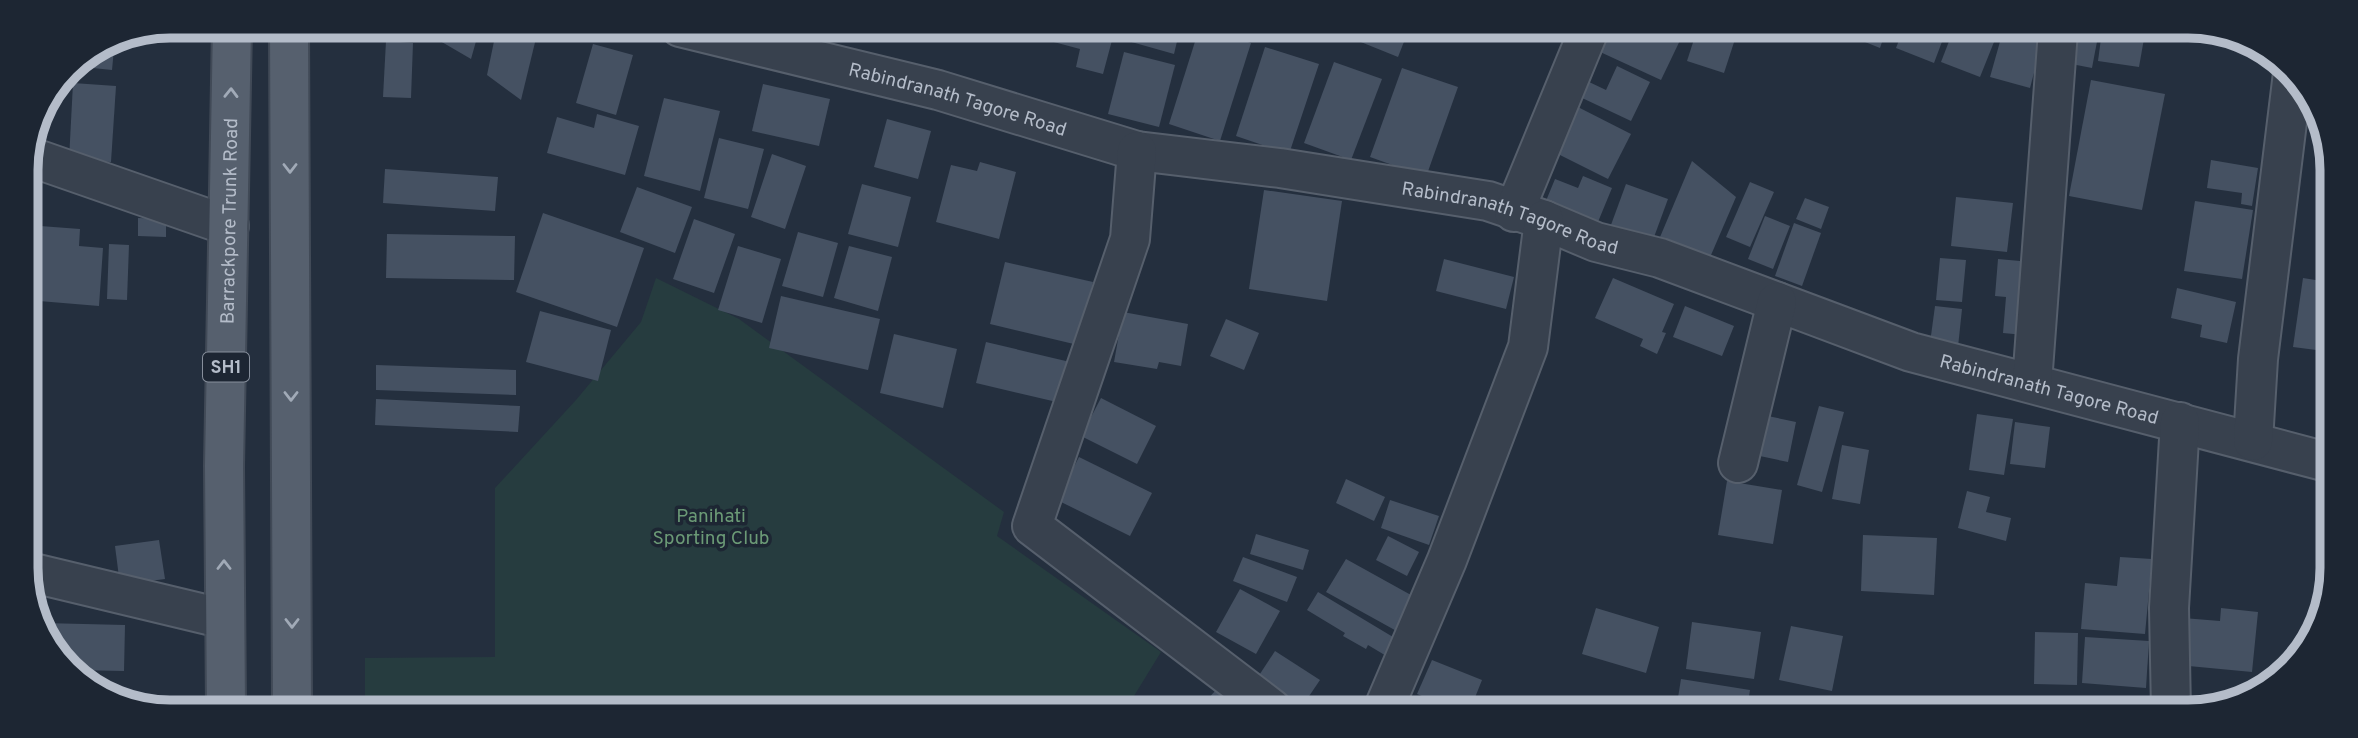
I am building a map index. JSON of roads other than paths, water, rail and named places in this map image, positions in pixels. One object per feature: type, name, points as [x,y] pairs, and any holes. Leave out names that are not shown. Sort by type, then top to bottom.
[{"type":"main road","name":"Barrackpore Trunk Road","points":[[226,700],[223,466],[232,39]]},
{"type":"main road","points":[[289,39],[292,700]]},
{"type":"street","points":[[1387,699],[1447,560],[1528,347],[1529,216],[1586,38]]},
{"type":"street","points":[[2032,383],[2057,38]]},
{"type":"street","name":"Rabindranath Tagore Road","points":[[728,39],[938,90],[1137,151],[1280,167],[1488,201],[1596,242],[1660,258],[1910,352],[2320,460]]},
{"type":"street","points":[[2253,441],[2259,359],[2291,89]]},
{"type":"street","points":[[1137,151],[1130,239],[1032,526],[1259,699]]},
{"type":"street","points":[[39,160],[229,226]]},
{"type":"street","points":[[1738,463],[1777,302]]},
{"type":"street","points":[[2171,699],[2169,608],[2180,422]]},
{"type":"street","points":[[39,574],[225,619]]},
{"type":"park label","name":"Panihati Sporting Club","points":[[711,526]]}]
